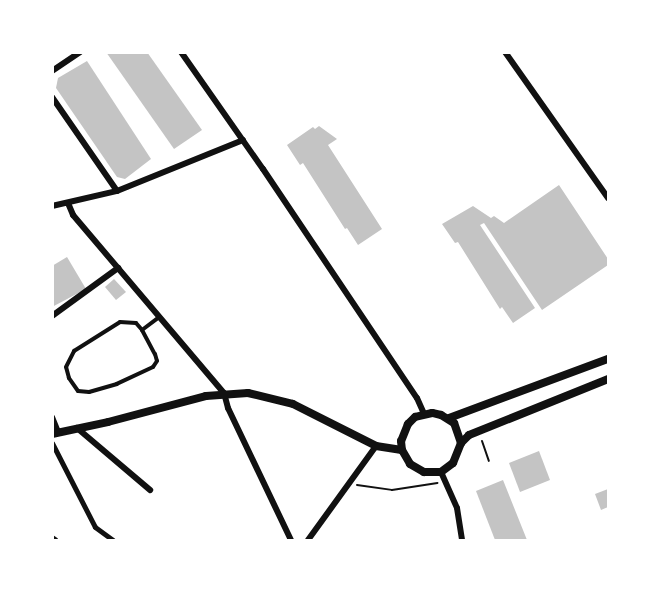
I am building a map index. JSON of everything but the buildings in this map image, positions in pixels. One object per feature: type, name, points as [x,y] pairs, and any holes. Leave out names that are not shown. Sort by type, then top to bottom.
[{"type":"street","points":[[52,71],[80,52]]},
{"type":"street","points":[[181,52],[417,398],[424,414]]},
{"type":"street","points":[[505,52],[609,198]]},
{"type":"street","points":[[52,97],[117,191]]},
{"type":"street","points":[[52,206],[117,191],[243,140]]},
{"type":"street","points":[[68,203],[74,215],[224,393],[228,408],[291,540]]},
{"type":"street","points":[[52,316],[118,268]]},
{"type":"street","points":[[448,418],[473,412],[609,359]]},
{"type":"street","points":[[461,443],[477,430],[609,379]]},
{"type":"street","points":[[52,417],[55,433],[224,393],[257,394],[293,404],[376,446],[402,450]]},
{"type":"street","points":[[424,414],[441,415],[448,418],[458,429],[461,443],[458,457],[441,472],[424,472],[416,469],[410,464],[402,450],[403,432],[408,424],[424,414]]},
{"type":"street","points":[[77,428],[150,490]]},
{"type":"street","points":[[52,443],[95,527],[113,540]]},
{"type":"street","points":[[308,540],[376,446]]},
{"type":"street","points":[[441,472],[457,508],[462,540]]},
{"type":"lane","points":[[142,330],[159,317]]},
{"type":"lane","points":[[120,322],[136,323],[142,330],[155,354],[157,361],[153,367],[117,384],[88,392],[78,391],[69,378],[66,367],[74,351],[120,322]]},
{"type":"path","points":[[477,430],[489,460]]},
{"type":"path","points":[[351,483],[367,488],[392,490],[428,486],[446,480]]}]
